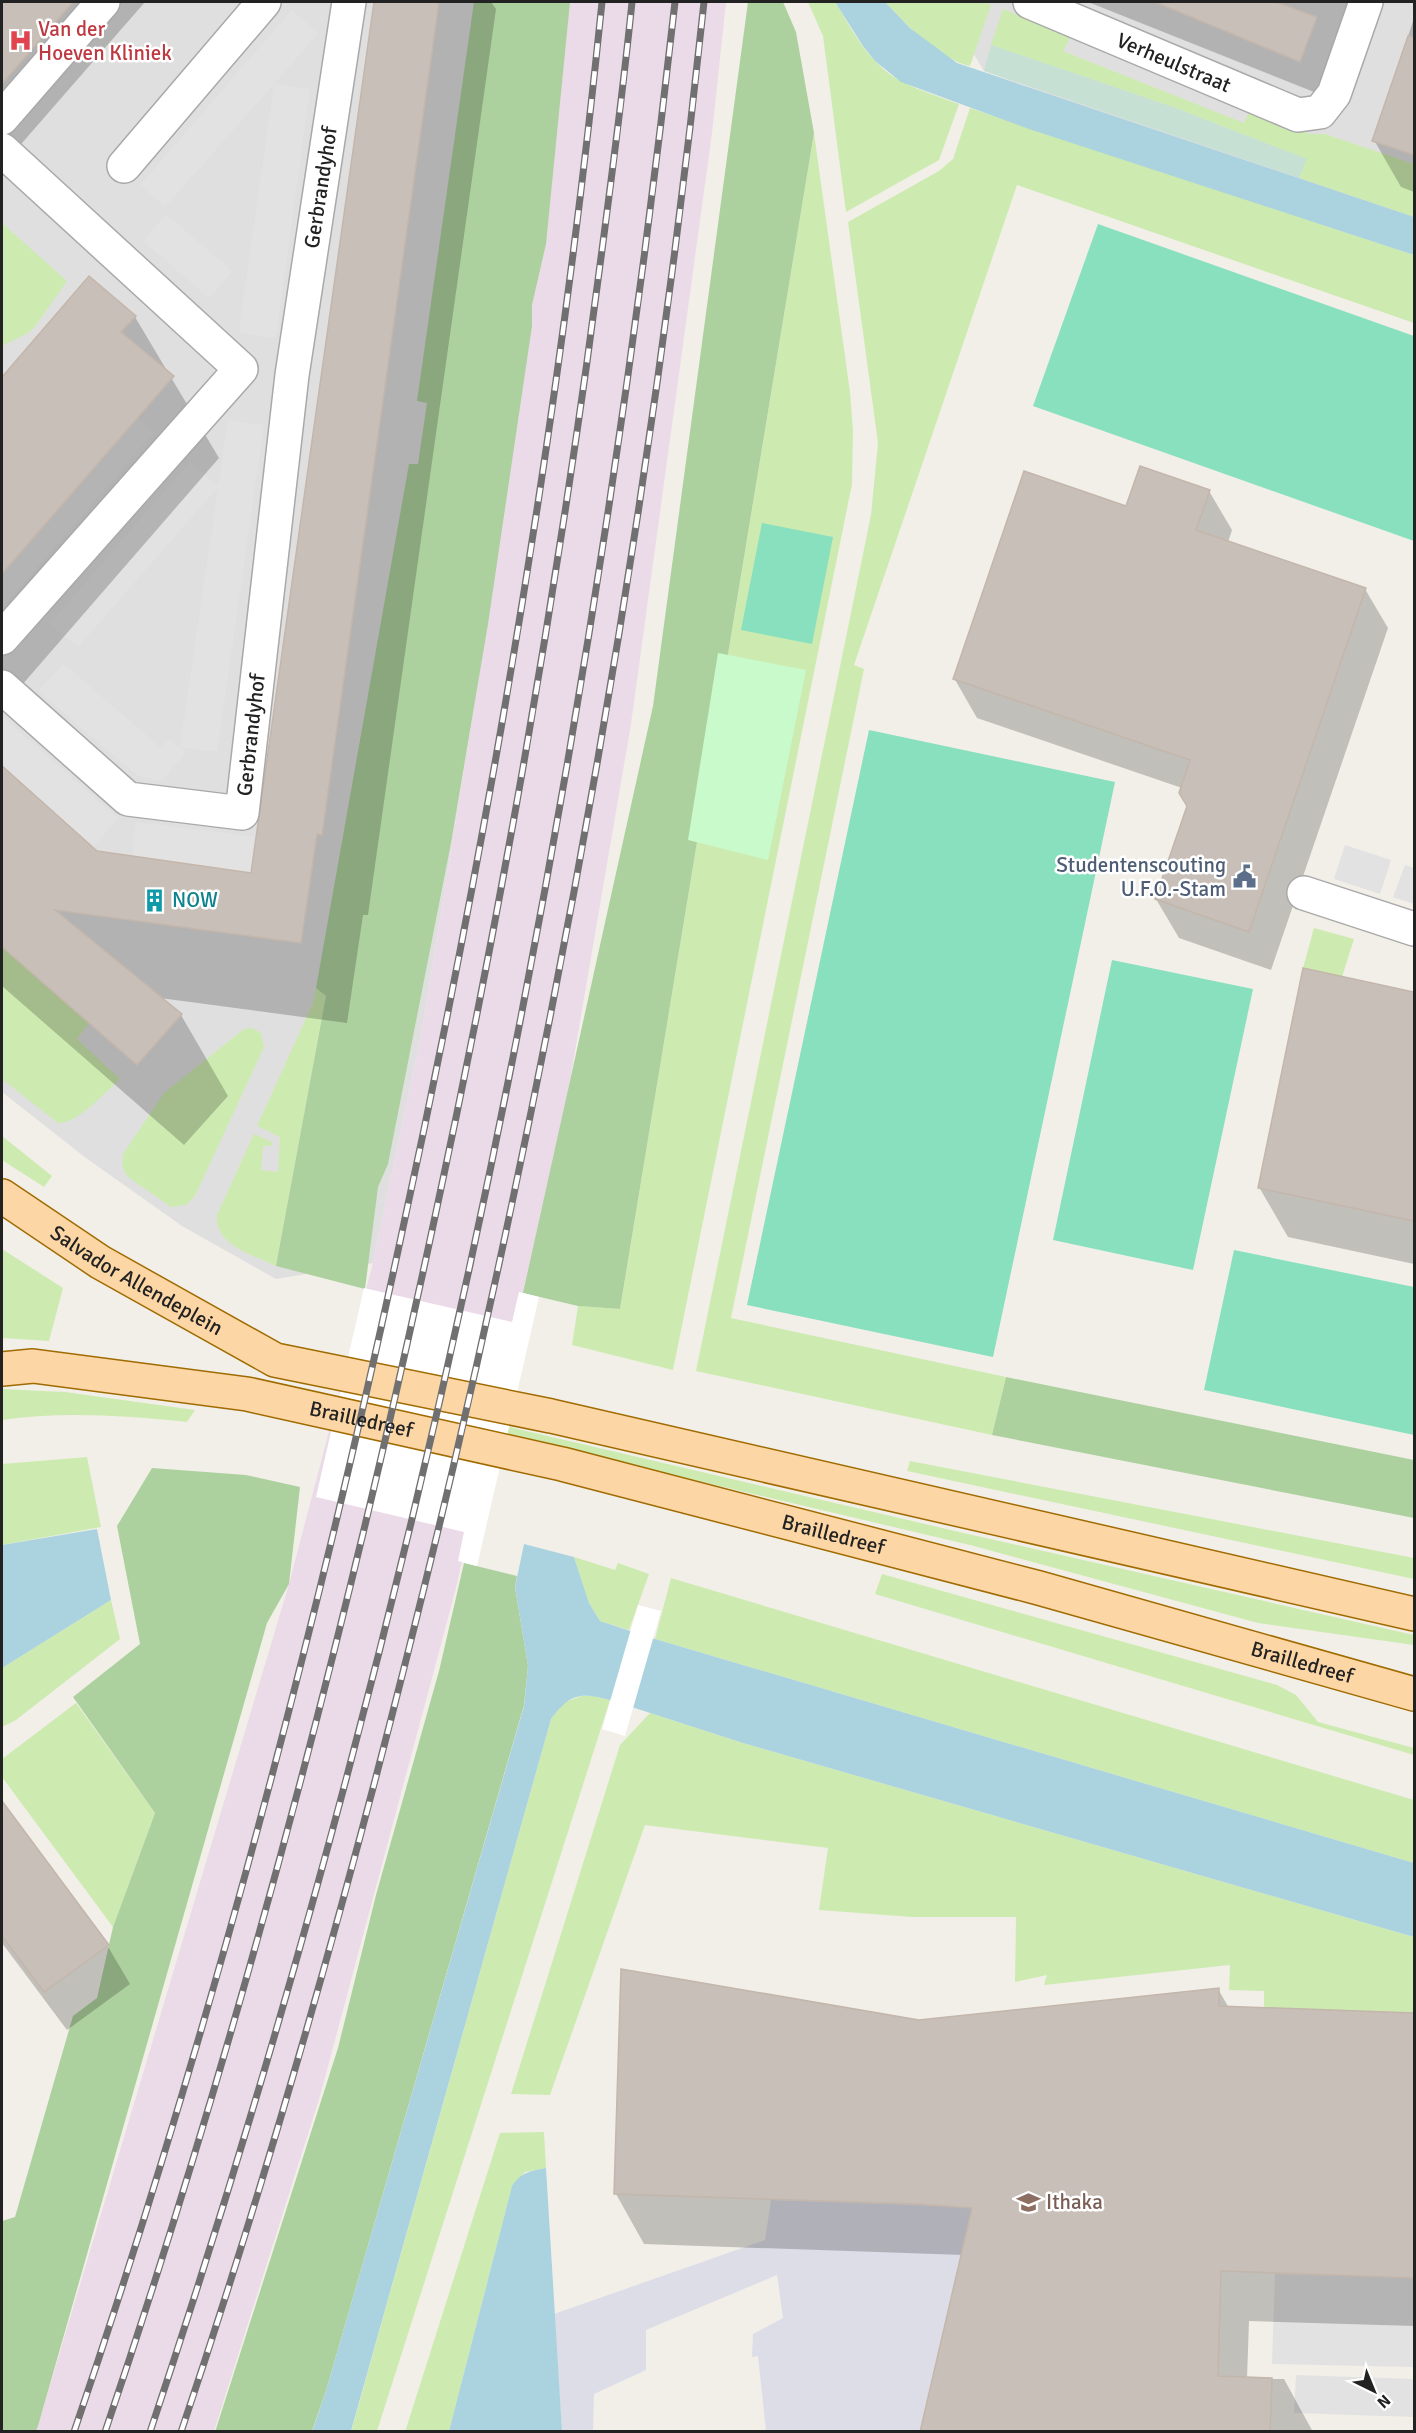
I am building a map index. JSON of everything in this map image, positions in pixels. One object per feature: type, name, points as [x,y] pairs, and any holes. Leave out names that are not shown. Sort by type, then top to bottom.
[{"type":"main road","name":"Salvador Allendeplein","points":[[2,1196],[100,1262],[275,1360]]},
{"type":"main road","name":"Brailledreef","points":[[275,1360],[551,1416],[1414,1614]]},
{"type":"main road","name":"Brailledreef","points":[[2,1368],[33,1366],[247,1394],[562,1464],[1039,1588],[1414,1694]]},
{"type":"street","points":[[2,118],[103,2]]},
{"type":"street","points":[[124,165],[264,2]]},
{"type":"street","name":"Gerbrandyhof","points":[[2,687],[128,799],[242,813],[292,375],[349,2]]},
{"type":"street","name":"Verheulstraat","points":[[1030,2],[1298,115],[1320,112],[1334,94],[1366,2]]},
{"type":"street","points":[[2,150],[241,369],[292,375]]},
{"type":"street","points":[[2,638],[241,369]]},
{"type":"street","points":[[1305,893],[1414,929]]},
{"type":"shaded area","points":[[2,2],[564,2],[473,713],[422,1031],[373,1263],[276,1279],[182,1226],[86,1158],[2,1092]]},
{"type":"shaded area","points":[[564,2],[726,2],[712,133],[631,724],[563,1121],[455,1592],[320,2096],[214,2431],[36,2432],[289,1584],[373,1263],[422,1031],[473,713]]},
{"type":"shaded area","points":[[942,2],[1414,2],[1414,227],[984,71]]},
{"type":"shaded area","points":[[292,10],[318,33],[165,207],[140,185]]},
{"type":"shaded area","points":[[274,84],[310,89],[276,338],[242,333],[239,330]]},
{"type":"shaded area","points":[[166,214],[233,271],[209,298],[143,241]]},
{"type":"shaded area","points":[[126,409],[154,432],[2,607],[2,550]]},
{"type":"shaded area","points":[[228,420],[264,425],[217,752],[181,747],[186,752],[162,781],[138,776],[38,691],[64,664],[160,747],[169,739],[180,747],[218,487],[78,647],[50,624],[190,462],[218,486]]},
{"type":"shaded area","points":[[2,716],[118,818],[94,847],[2,766]]},
{"type":"shaded area","points":[[136,822],[256,837],[250,873],[132,856]]},
{"type":"shaded area","points":[[1345,845],[1391,860],[1380,894],[1334,879]]},
{"type":"shaded area","points":[[1405,865],[1414,868],[1414,904],[1393,897]]},
{"type":"shaded area","points":[[771,2200],[972,2207],[920,2431],[766,2431],[758,2356],[752,2357],[753,2334],[783,2318],[777,2275],[646,2330],[646,2370],[594,2394],[593,2431],[562,2431],[554,2314],[765,2240]]},
{"type":"shaded area","points":[[1275,2274],[1414,2278],[1414,2367],[1272,2364]]},
{"type":"shaded area","points":[[1296,2375],[1414,2379],[1414,2417],[1294,2413]]},
{"type":"green space","points":[[474,2],[570,2],[546,244],[532,305],[532,326],[488,624],[451,843],[388,1164],[378,1187],[365,1289],[276,1266],[326,996],[316,988],[409,464],[418,464],[427,403],[417,401]]},
{"type":"green space","points":[[748,2],[783,2],[796,32],[814,133],[620,1309],[578,1306],[523,1293],[653,706]]},
{"type":"green space","points":[[808,2],[835,2],[863,47],[881,67],[910,85],[959,104],[939,160],[846,212],[823,36]]},
{"type":"green space","points":[[885,2],[982,2],[991,5],[970,66],[935,49],[913,31]]},
{"type":"green space","points":[[1003,9],[1071,36],[1063,51],[1244,123],[1250,110],[1310,134],[1325,134],[1414,164],[1414,217],[1299,178],[1306,159],[1173,107],[991,45]]},
{"type":"green space","points":[[991,45],[1173,107],[1307,159],[1299,178],[984,71]]},
{"type":"green space","points":[[970,108],[1414,255],[1414,323],[1017,185],[854,665],[864,669],[731,1318],[1006,1377],[992,1435],[696,1371],[871,515],[878,443],[848,222],[939,171],[953,159]]},
{"type":"green space","points":[[814,133],[850,392],[853,430],[852,484],[673,1370],[572,1345],[578,1306],[620,1309]]},
{"type":"green space","points":[[2,223],[67,281],[34,328],[2,346]]},
{"type":"green space","points":[[1098,224],[1414,336],[1414,541],[1033,406]]},
{"type":"green space","points":[[762,523],[833,537],[812,644],[741,630]]},
{"type":"green space","points":[[718,653],[806,670],[768,860],[688,840]]},
{"type":"green space","points":[[869,730],[1115,782],[993,1357],[747,1305]]},
{"type":"green space","points":[[1314,928],[1354,939],[1342,977],[1303,968]]},
{"type":"green space","points":[[2,947],[89,1023],[77,1039],[120,1079],[83,1113],[66,1122],[58,1123],[2,1079]]},
{"type":"green space","points":[[1112,960],[1253,989],[1193,1270],[1053,1240]]},
{"type":"green space","points":[[316,988],[326,996],[276,1266],[237,1248],[222,1234],[217,1215],[254,1134],[272,1142],[271,1146],[263,1146],[261,1170],[278,1172],[280,1137],[257,1126],[313,1003]]},
{"type":"green space","points":[[252,1028],[261,1033],[264,1047],[195,1196],[186,1205],[171,1207],[128,1177],[122,1167],[123,1154],[164,1093],[244,1029]]},
{"type":"green space","points":[[2,1136],[52,1176],[44,1187],[2,1160]]},
{"type":"green space","points":[[2,1249],[63,1288],[49,1341],[2,1338]]},
{"type":"green space","points":[[1234,1250],[1414,1287],[1414,1435],[1204,1390]]},
{"type":"green space","points":[[1006,1377],[1414,1460],[1414,1518],[992,1435]]},
{"type":"green space","points":[[2,1389],[65,1392],[195,1410],[187,1422],[118,1416],[71,1415],[2,1420]]},
{"type":"green space","points":[[509,1427],[1414,1635],[1414,1645],[1258,1623],[970,1545],[507,1436]]},
{"type":"green space","points":[[87,1457],[101,1527],[2,1545],[2,1464]]},
{"type":"green space","points":[[910,1461],[1414,1558],[1414,1579],[907,1471]]},
{"type":"green space","points":[[152,1468],[246,1475],[300,1487],[289,1584],[267,1623],[38,2426],[36,2431],[2,2432],[2,2221],[15,2217],[73,2016],[97,1998],[113,1927],[155,1813],[73,1697],[140,1644],[117,1526]]},
{"type":"green space","points":[[574,1557],[615,1570],[618,1563],[649,1574],[629,1630],[600,1621],[589,1603]]},
{"type":"green space","points":[[464,1563],[517,1576],[515,1587],[528,1666],[524,1705],[326,2391],[312,2431],[215,2432],[338,2048],[376,1895],[439,1671]]},
{"type":"green space","points":[[882,1574],[1277,1685],[1296,1695],[1318,1722],[1414,1748],[1414,1755],[875,1594]]},
{"type":"green space","points":[[671,1578],[1414,1800],[1414,1863],[655,1639]]},
{"type":"green space","points":[[111,1600],[120,1639],[16,1720],[2,1727],[2,1668]]},
{"type":"green space","points":[[581,1696],[610,1700],[377,2431],[351,2432],[551,1719],[563,1703]]},
{"type":"green space","points":[[76,1703],[155,1813],[113,1927],[2,1777],[2,1759]]},
{"type":"green space","points":[[650,1713],[743,1743],[1414,1937],[1414,2013],[1264,2008],[1264,1991],[1229,1990],[1230,1965],[1044,1985],[1047,1975],[1015,1982],[1016,1917],[912,1917],[819,1910],[828,1848],[645,1825],[550,2095],[511,2094],[620,1745]]},
{"type":"green space","points":[[544,2132],[546,2168],[525,2172],[512,2186],[449,2431],[405,2432],[500,2133]]},
{"type":"water","points":[[835,2],[885,2],[910,28],[957,63],[1414,217],[1414,255],[1029,129],[901,82],[875,61]]},
{"type":"water","points":[[97,1529],[111,1600],[2,1668],[2,1545]]},
{"type":"water","points":[[524,1544],[574,1557],[589,1603],[600,1621],[1414,1863],[1414,1937],[743,1743],[610,1700],[590,1696],[576,1697],[564,1704],[551,1719],[351,2431],[312,2432],[326,2391],[524,1706],[528,1666],[515,1587]]},
{"type":"water","points":[[546,2168],[562,2431],[449,2431],[512,2186],[523,2175]]},
{"type":"pier","points":[[364,1288],[512,1322],[519,1292],[539,1297],[477,1566],[458,1561],[464,1532],[316,1497]]},
{"type":"pier","points":[[638,1605],[661,1611],[625,1736],[602,1729]]},
{"type":"building","name":"Van der Hoeven Kliniek","points":[[2,2],[73,2],[2,84]]},
{"type":"building","points":[[374,2],[439,2],[322,835],[317,834],[301,943],[55,910],[182,1014],[137,1065],[2,947],[2,766],[97,851],[251,873]]},
{"type":"building","points":[[1155,2],[1276,2],[1317,17],[1300,62]]},
{"type":"building","points":[[1408,36],[1414,37],[1414,155],[1372,141]]},
{"type":"building","points":[[89,276],[136,316],[121,332],[174,376],[2,574],[2,377]]},
{"type":"building","points":[[1140,466],[1210,490],[1196,530],[1366,588],[1249,932],[1155,899],[1187,806],[1179,793],[1190,760],[953,679],[1024,471],[1126,506]]},
{"type":"building","points":[[1303,968],[1414,992],[1414,1221],[1258,1188]]},
{"type":"building","points":[[2,1801],[109,1945],[44,1992],[2,1936]]},
{"type":"building","name":"Ithaka","points":[[621,1969],[919,2020],[1219,1988],[1219,2006],[1414,2013],[1414,2278],[1221,2271],[1218,2376],[1272,2378],[1270,2432],[920,2432],[972,2208],[614,2194]]},
{"type":"railway","points":[[74,2432],[169,2137],[255,1839],[332,1539],[401,1237],[464,930],[519,622],[565,313],[602,2]]},
{"type":"railway","points":[[105,2432],[202,2131],[288,1826],[366,1520],[436,1212],[480,1000],[538,682],[587,362],[617,137],[632,2]]},
{"type":"railway","points":[[150,2432],[245,2135],[331,1836],[408,1534],[477,1230],[538,925],[591,618],[637,311],[675,2]]},
{"type":"railway","points":[[181,2432],[258,2194],[361,1833],[424,1590],[494,1287],[533,1104],[568,922],[632,555],[683,187],[704,2]]},
{"type":"place","name":"Van der Hoeven Kliniek","points":[[20,41]]},
{"type":"place","name":"Studentenscouting U.F.O.-Stam","points":[[1244,877]]},
{"type":"place","name":"NOW","points":[[154,900]]},
{"type":"place","name":"Ithaka","points":[[1028,2202]]}]
